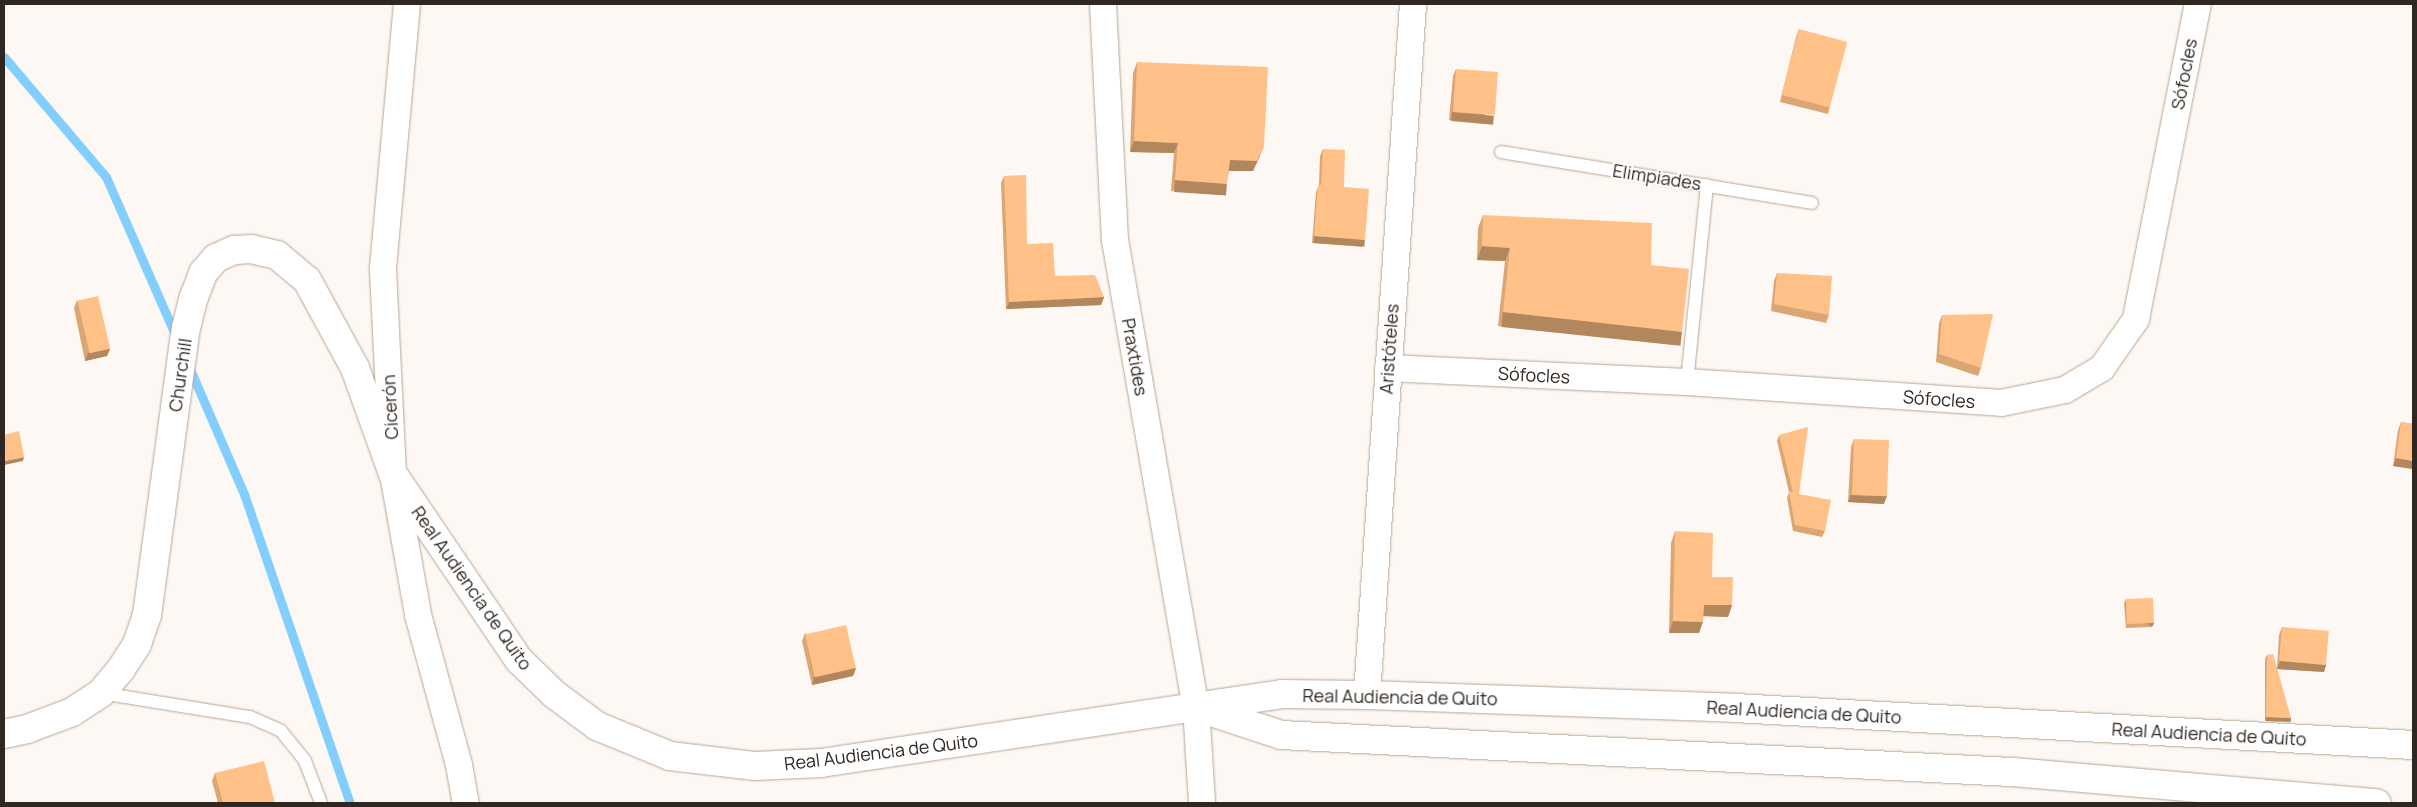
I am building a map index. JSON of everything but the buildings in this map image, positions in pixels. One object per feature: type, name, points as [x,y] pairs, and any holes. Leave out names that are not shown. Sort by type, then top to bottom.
[{"type":"main road","name":"Churchill","points":[[4,734],[27,729],[72,712],[101,693],[121,669],[137,644],[147,615],[186,328],[203,273],[216,258],[234,250],[251,248],[277,255],[307,280],[354,368],[393,474]]},
{"type":"main road","name":"Real Audiencia de Quito","points":[[393,474],[519,660],[554,694],[597,726],[670,756],[755,766],[821,763],[1282,694],[1367,695],[1735,708],[2413,745]]},
{"type":"main road","name":"Real Audiencia de Quito","points":[[1196,707],[1281,735],[2012,772],[2377,803]]},
{"type":"street","name":"Cicerón","points":[[407,4],[383,270],[393,474],[418,615],[459,765],[466,803]]},
{"type":"street","name":"Praxtides","points":[[1103,4],[1115,240],[1196,707],[1202,803]]},
{"type":"street","name":"Aristóteles","points":[[1367,695],[1413,4]]},
{"type":"street","name":"Sófocles","points":[[1388,368],[1687,382],[2001,403],[2065,390],[2102,368],[2136,319],[2198,4]]},
{"type":"lane","name":"Elimpiades","points":[[1502,152],[1812,203]]},
{"type":"lane","points":[[1687,382],[1707,185]]},
{"type":"lane","points":[[101,693],[250,717],[281,731],[304,761],[321,803]]},
{"type":"waterway","points":[[4,57],[106,177],[177,339]]},
{"type":"waterway","points":[[189,367],[244,494],[350,803]]}]
